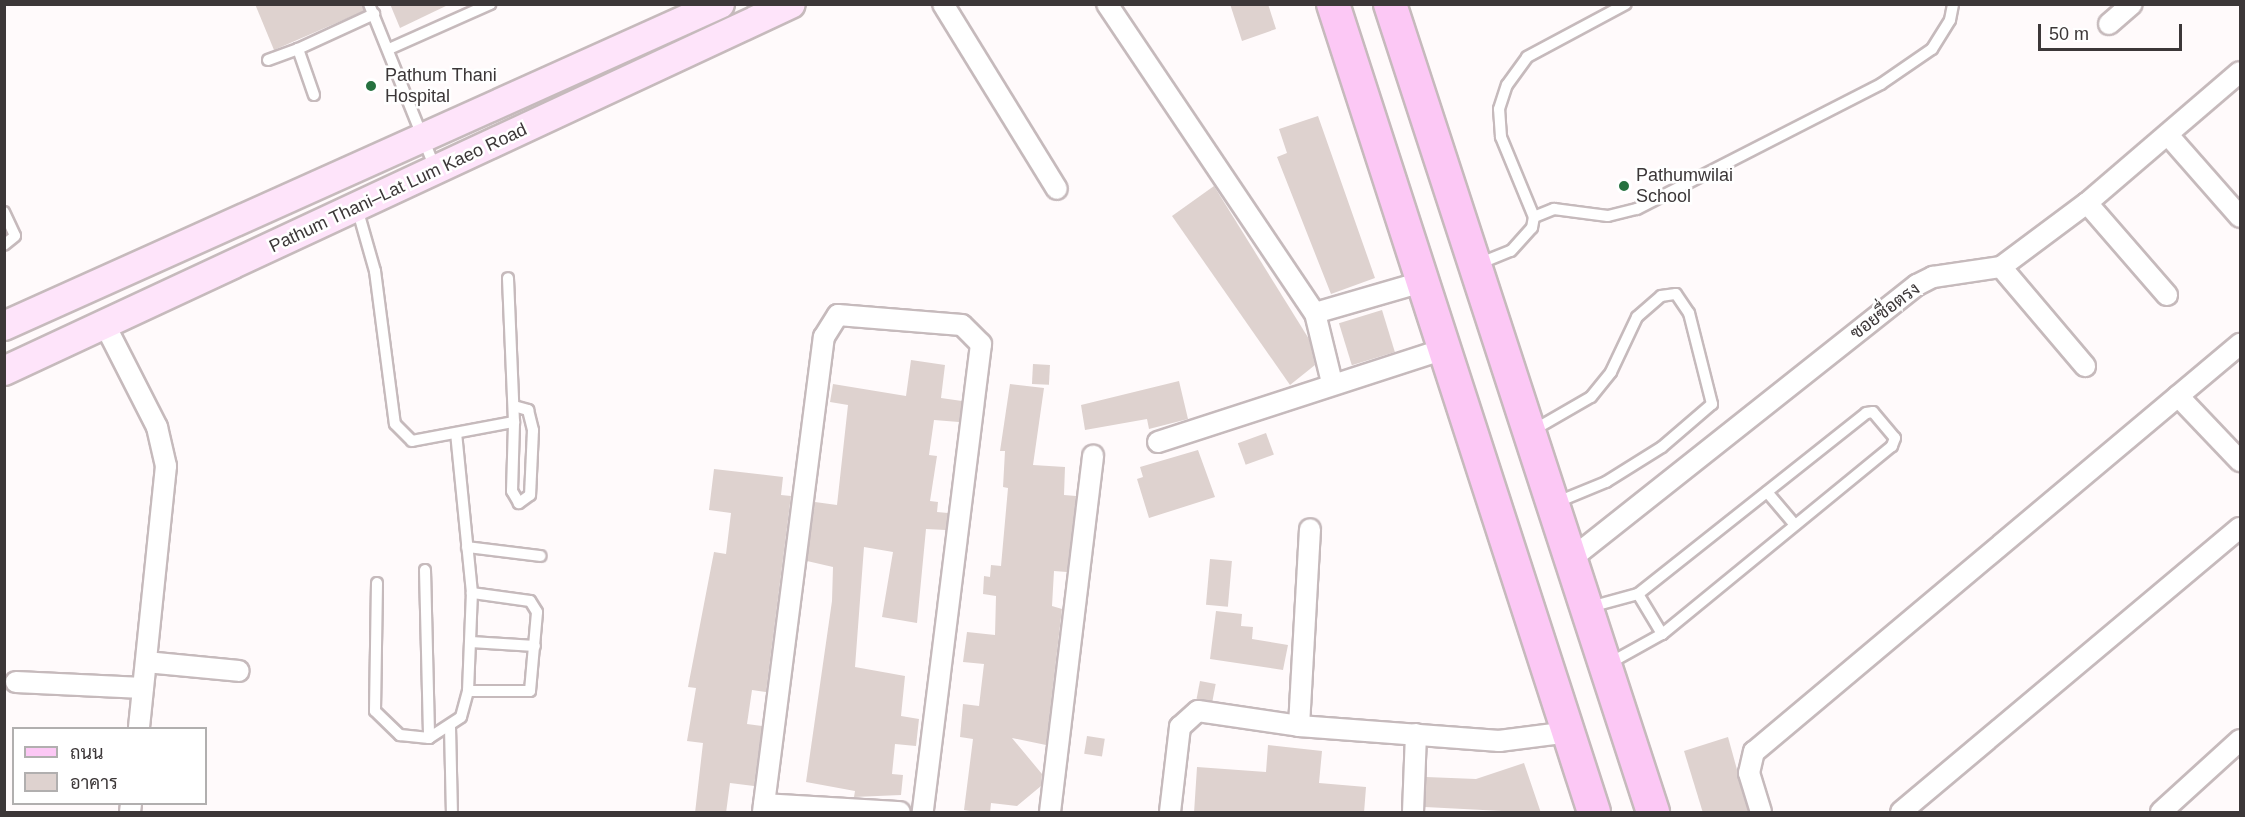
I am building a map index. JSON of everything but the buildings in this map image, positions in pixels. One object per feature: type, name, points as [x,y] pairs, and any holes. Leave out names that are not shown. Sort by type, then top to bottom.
[{"type":"main road","name":"Pathum Thani–Lat Lum Kaeo Road","points":[[4,326],[720,4]]},
{"type":"main road","name":"Pathum Thani–Lat Lum Kaeo Road","points":[[4,371],[791,4]]},
{"type":"main road","points":[[1333,4],[1594,813]]},
{"type":"main road","points":[[1390,4],[1532,431],[1653,813]]},
{"type":"street","points":[[943,4],[1057,189]]},
{"type":"street","points":[[1107,4],[1315,313],[1332,383]]},
{"type":"street","points":[[2109,24],[2132,4]]},
{"type":"street","name":"ซอยซื่อตรง","points":[[1571,559],[1917,285],[2001,267],[2087,203],[2241,72]]},
{"type":"street","points":[[2168,135],[2241,217]]},
{"type":"street","points":[[2087,203],[2167,294]]},
{"type":"street","points":[[2001,267],[2085,366]]},
{"type":"street","points":[[1315,313],[1422,282]]},
{"type":"street","points":[[900,813],[764,808],[824,337],[838,315],[962,326],[981,344],[923,813]]},
{"type":"street","points":[[104,323],[157,428],[166,466],[139,727]]},
{"type":"street","points":[[1761,813],[1749,772],[1754,752],[2241,344]]},
{"type":"street","points":[[1158,442],[1332,383],[1444,349]]},
{"type":"street","points":[[2178,396],[2241,461]]},
{"type":"street","points":[[1050,813],[1093,456]]},
{"type":"street","points":[[1901,813],[2241,528]]},
{"type":"street","points":[[1299,726],[1310,529]]},
{"type":"street","points":[[146,662],[239,671]]},
{"type":"street","points":[[16,682],[143,688]]},
{"type":"street","points":[[1170,813],[1180,727],[1188,714],[1198,711],[1299,726],[1499,741],[1569,732]]},
{"type":"street","points":[[1413,813],[1416,734]]},
{"type":"street","points":[[2161,813],[2241,740]]},
{"type":"lane","points":[[389,49],[490,4]]},
{"type":"lane","points":[[1475,265],[1511,251],[1532,228],[1534,217],[1501,136],[1499,109],[1507,85],[1527,57],[1626,4]]},
{"type":"lane","points":[[1534,217],[1554,209],[1608,216],[1637,209],[1881,84],[1932,49],[1950,20],[1953,4]]},
{"type":"lane","points":[[267,60],[298,49],[371,9],[425,138],[436,171]]},
{"type":"lane","points":[[298,49],[314,95]]},
{"type":"lane","points":[[357,208],[375,271],[395,424],[412,441],[514,422]]},
{"type":"lane","points":[[4,212],[15,236],[4,245]]},
{"type":"lane","points":[[508,278],[514,406],[512,491],[519,503],[530,495],[533,430],[528,410],[514,406]]},
{"type":"lane","points":[[1532,431],[1591,397],[1611,372],[1637,317],[1661,296],[1676,294],[1689,313],[1712,404],[1662,447],[1606,482],[1554,504]]},
{"type":"lane","points":[[1587,608],[1638,594],[1767,492],[1874,412],[1895,438],[1892,446],[1662,634],[1606,665]]},
{"type":"lane","points":[[377,583],[375,711],[383,725],[400,735],[429,738],[450,727],[466,706],[468,691],[472,593],[456,434]]},
{"type":"lane","points":[[1767,492],[1795,525]]},
{"type":"lane","points":[[467,547],[540,556]]},
{"type":"lane","points":[[425,570],[429,738]]},
{"type":"lane","points":[[468,691],[528,693],[535,646],[534,605],[472,593]]},
{"type":"lane","points":[[1638,594],[1662,634]]},
{"type":"lane","points":[[471,642],[535,646]]},
{"type":"lane","points":[[450,727],[452,813]]},
{"type":"place","name":"Pathum Thani Hospital","points":[[371,86]]},
{"type":"place","name":"Pathumwilai School","points":[[1624,186]]}]
